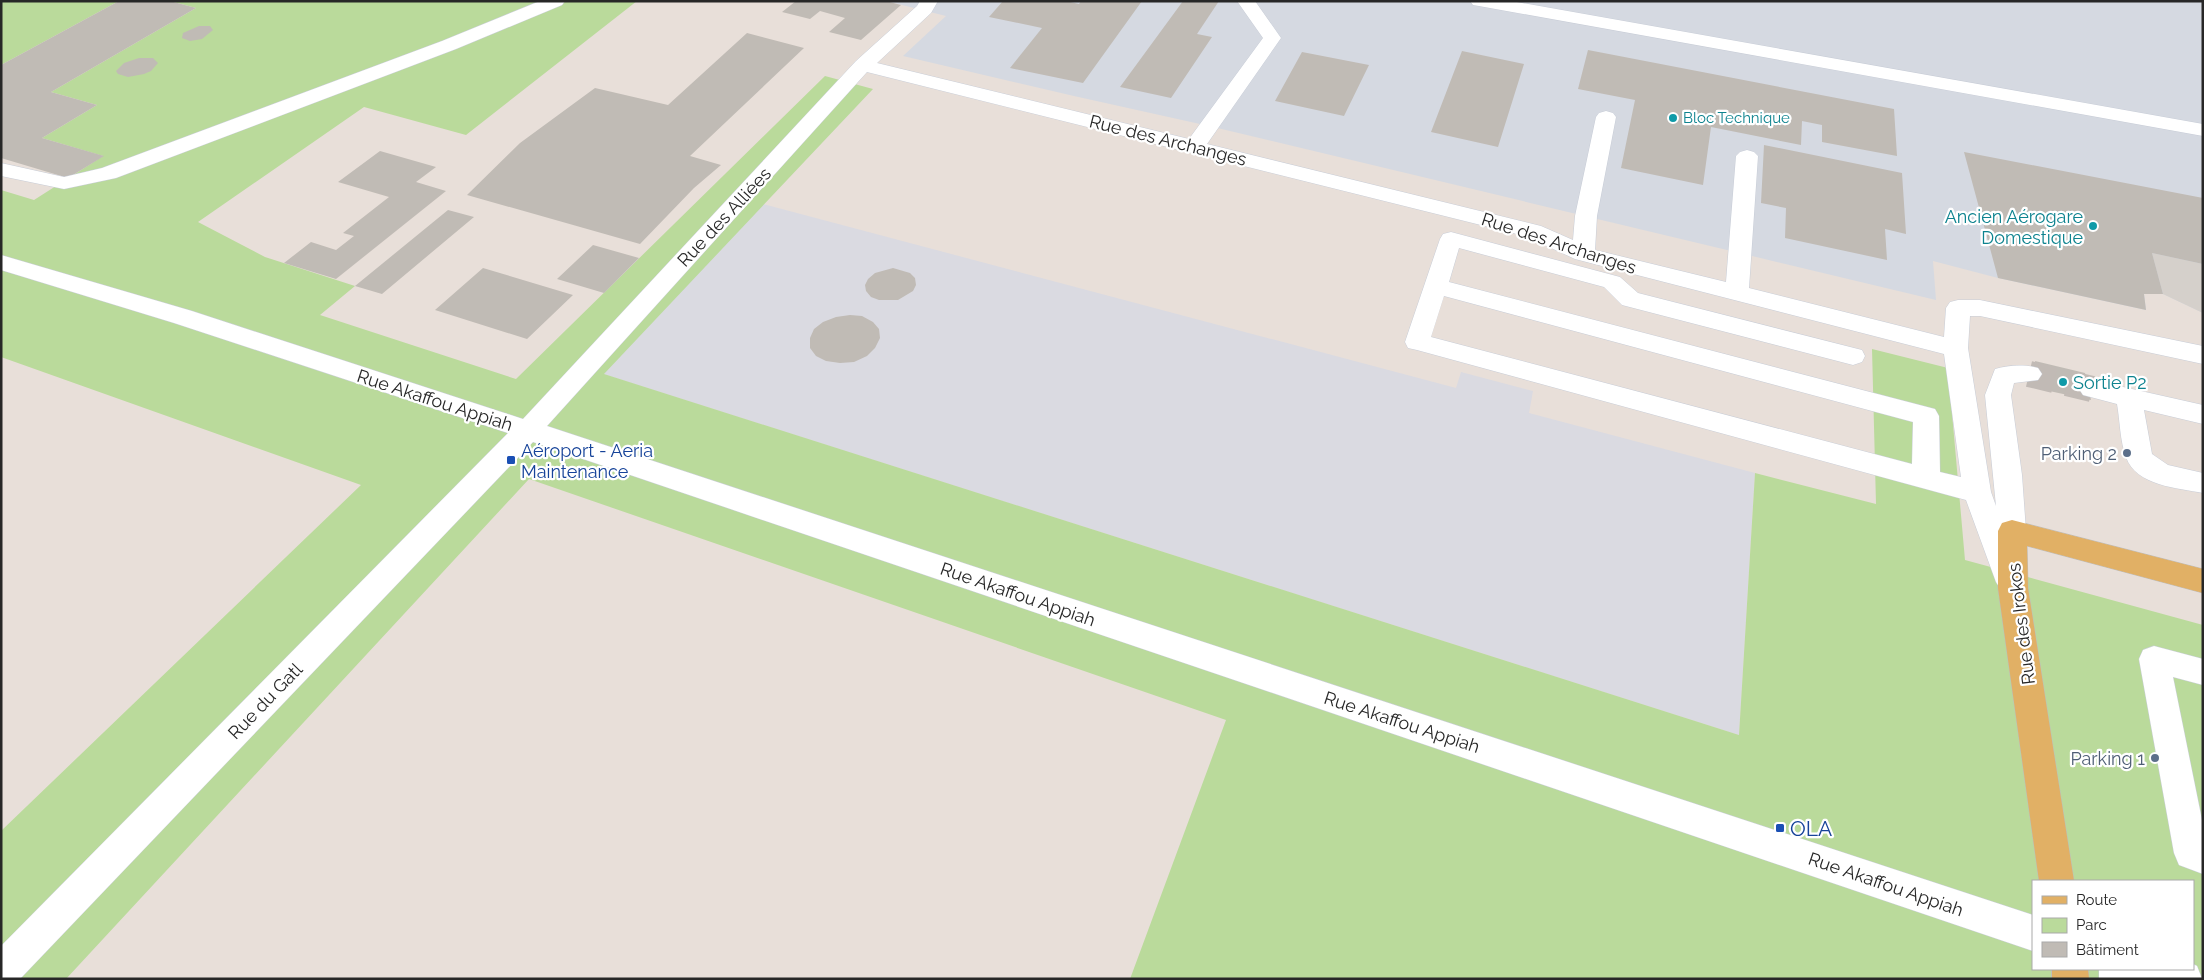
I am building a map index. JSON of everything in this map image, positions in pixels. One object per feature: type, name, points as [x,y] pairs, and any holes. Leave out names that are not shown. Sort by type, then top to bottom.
[{"type":"main road","points":[[2012,531],[2203,581]]},
{"type":"main road","name":"Rue des Irokos","points":[[2012,531],[2013,588],[2057,880]]},
{"type":"street","points":[[1,169],[64,183],[108,173],[449,45],[556,1]]},
{"type":"street","points":[[1194,147],[1272,38],[1246,1]]},
{"type":"street","points":[[1479,1],[2203,130]]},
{"type":"street","name":"Rue des Alliées","points":[[528,430],[863,65],[927,5]]},
{"type":"street","name":"Rue des Archanges","points":[[863,65],[1533,231],[1583,254],[1956,348]]},
{"type":"street","points":[[1583,254],[1586,216],[1606,118]]},
{"type":"street","points":[[1737,294],[1747,156]]},
{"type":"street","points":[[1853,356],[1630,299],[1612,282],[1451,239],[1417,342],[1977,492]]},
{"type":"street","name":"Rue Akaffou Appiah","points":[[1,262],[175,315],[528,430],[2032,933]]},
{"type":"street","points":[[1436,286],[1926,416],[1926,478]]},
{"type":"street","points":[[2013,588],[1977,492],[1956,348],[1958,308],[1980,308],[2203,354]]},
{"type":"street","points":[[2012,531],[2008,475],[1998,395],[2004,375],[2029,374]]},
{"type":"street","points":[[2092,389],[2203,415]]},
{"type":"street","points":[[2129,398],[2139,457],[2144,465],[2156,472],[2203,483]]},
{"type":"street","name":"Rue du Gatl","points":[[1,972],[528,430]]},
{"type":"street","points":[[2203,672],[2154,659],[2192,853],[2203,857]]},
{"type":"street","points":[[2152,970],[2184,979]]},
{"type":"shaded area","points":[[886,1],[2203,1],[2203,313],[2163,294],[2144,294],[2146,310],[1998,278],[1933,261],[1936,300],[1209,126],[903,56],[946,16]]},
{"type":"shaded area","points":[[763,204],[1456,388],[1461,372],[1533,391],[1529,413],[1755,473],[1739,735],[603,374]]},
{"type":"shaded area","points":[[2152,253],[2203,264],[2203,313],[2163,294]]},
{"type":"green space","points":[[1,1],[119,1],[1,65]]},
{"type":"green space","points":[[170,1],[637,1],[466,135],[364,107],[198,222],[265,257],[355,286],[320,315],[516,379],[825,76],[873,89],[604,374],[1739,735],[1755,473],[1876,504],[1872,349],[1948,368],[1965,560],[2203,625],[2203,979],[1130,979],[1226,720],[529,479],[66,979],[1,979],[1,831],[361,485],[1,357],[1,190],[34,200],[103,156],[42,138],[97,105],[51,92],[196,8]]},
{"type":"building","points":[[119,1],[170,1],[196,8],[51,92],[97,105],[42,138],[104,156],[68,178],[1,158],[1,65]]},
{"type":"building","points":[[796,1],[886,1],[901,5],[861,40],[829,32],[845,18],[820,11],[810,19],[782,12]]},
{"type":"building","points":[[1003,1],[1066,1],[1079,4],[1081,1],[1142,1],[1083,83],[1010,68],[1042,28],[989,17]]},
{"type":"building","points":[[1183,1],[1219,1],[1197,34],[1212,37],[1171,98],[1120,87]]},
{"type":"building","points":[[199,26],[210,26],[213,30],[202,39],[190,41],[182,38],[183,33]]},
{"type":"building","points":[[747,33],[804,48],[690,156],[721,165],[694,188],[640,244],[467,195],[520,143],[595,88],[668,105]]},
{"type":"building","name":"Bloc Technique","points":[[1588,50],[1894,109],[1897,156],[1822,142],[1822,125],[1802,121],[1801,145],[1711,127],[1703,185],[1621,168],[1635,100],[1578,89]]},
{"type":"building","points":[[1462,51],[1524,64],[1498,147],[1431,132]]},
{"type":"building","points":[[1302,52],[1369,65],[1344,116],[1275,101]]},
{"type":"building","points":[[139,58],[153,58],[158,63],[151,71],[144,74],[128,77],[118,74],[116,71],[124,63]]},
{"type":"building","points":[[1764,145],[1902,173],[1906,234],[1885,229],[1887,260],[1785,238],[1786,208],[1761,203]]},
{"type":"building","points":[[380,151],[436,167],[416,182],[446,191],[336,279],[284,263],[311,242],[336,250],[354,236],[343,233],[389,197],[338,182]]},
{"type":"building","name":"Ancien Aérogare Domestique","points":[[1964,152],[2203,198],[2203,264],[2152,253],[2163,294],[2144,294],[2146,310],[1998,278]]},
{"type":"building","points":[[448,210],[474,217],[382,294],[355,286]]},
{"type":"building","points":[[593,245],[639,258],[604,293],[557,279]]},
{"type":"building","points":[[483,268],[573,295],[527,339],[435,310]]},
{"type":"building","points":[[893,268],[910,273],[915,278],[916,285],[913,291],[898,300],[879,300],[871,297],[866,291],[865,285],[868,279],[875,273]]},
{"type":"building","points":[[862,316],[873,322],[879,329],[880,338],[875,348],[867,356],[854,362],[826,361],[816,356],[810,348],[810,338],[814,329],[823,322],[836,317]]},
{"type":"building","name":"Sortie P2","points":[[2035,361],[2085,373],[2091,400],[2040,389]]},
{"type":"tunnel","points":[[2029,374],[2092,389]]},
{"type":"place","name":"Bloc Technique","points":[[1673,118]]},
{"type":"place","name":"Ancien Aérogare Domestique","points":[[2093,226]]},
{"type":"place","name":"Sortie P2","points":[[2063,382]]},
{"type":"place","name":"Parking 2","points":[[2127,453]]},
{"type":"place","name":"Aéroport - Aeria Maintenance","points":[[511,460]]},
{"type":"place","name":"Parking 1","points":[[2155,758]]},
{"type":"place","name":"OLA","points":[[1780,828]]}]
